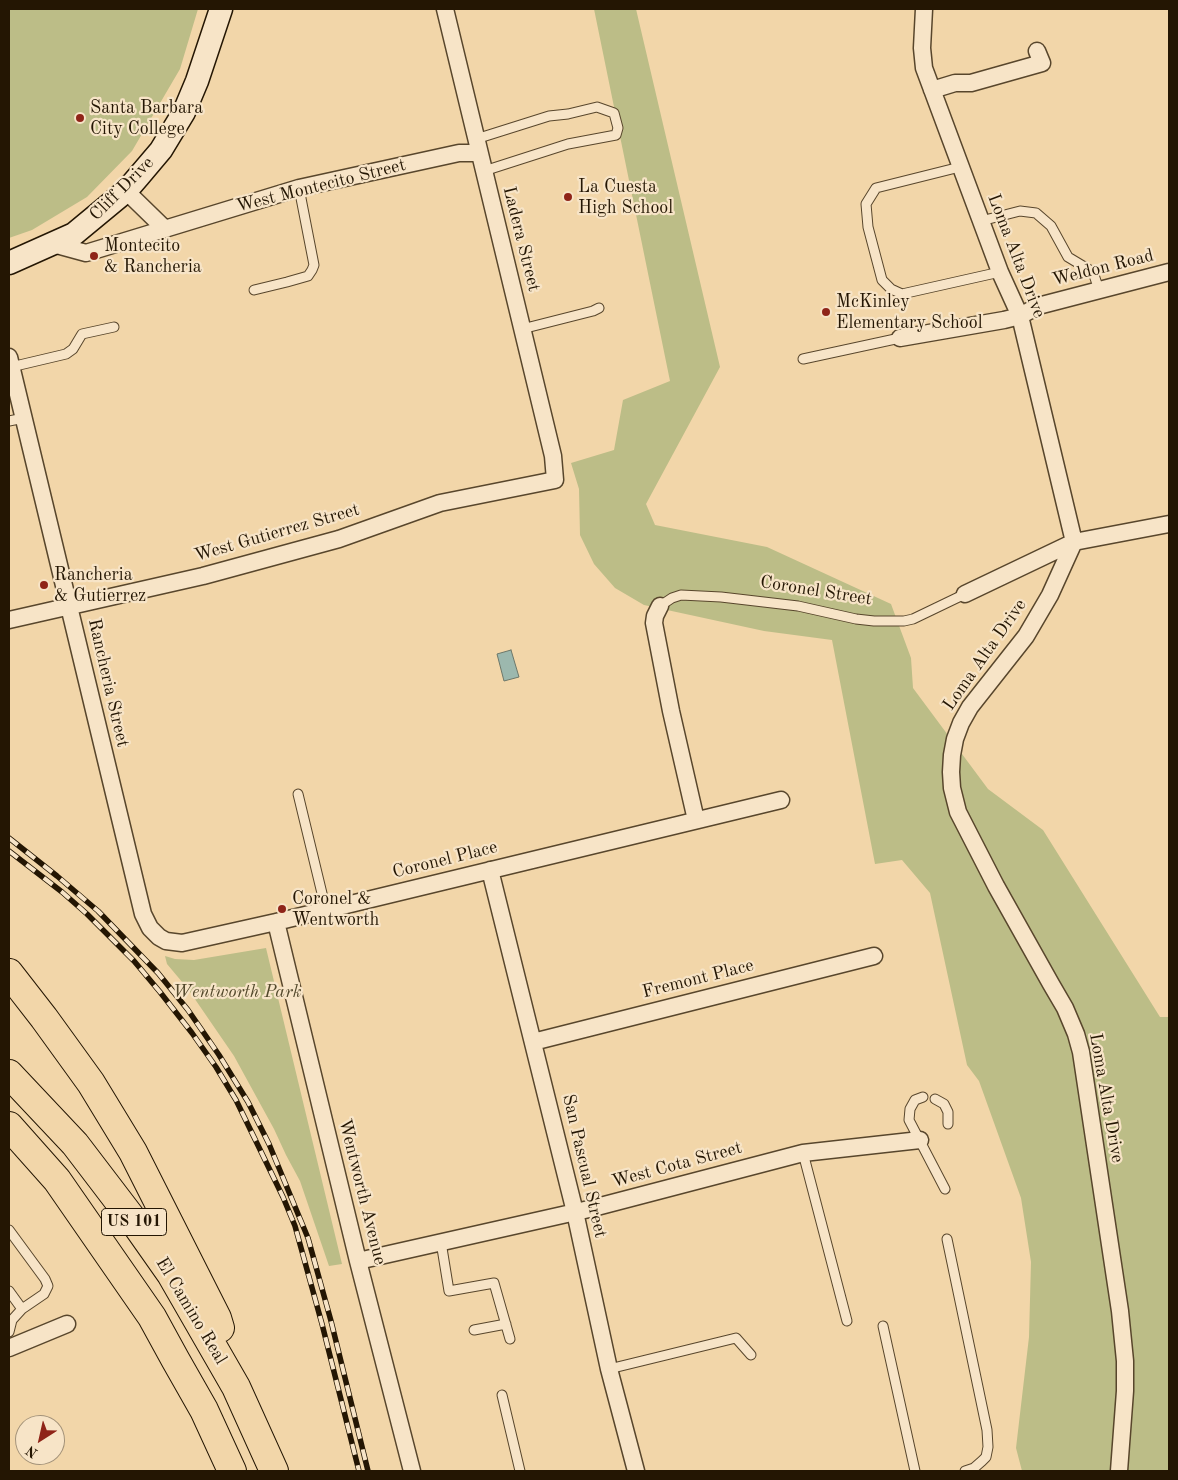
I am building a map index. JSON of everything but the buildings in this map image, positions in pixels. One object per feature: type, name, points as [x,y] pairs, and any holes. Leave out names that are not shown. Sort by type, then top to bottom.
[{"type":"highway","points":[[9,973],[91,1083],[152,1187],[217,1318],[236,1387]]},
{"type":"highway","name":"El Camino Real","points":[[9,1074],[75,1144],[134,1220],[171,1274],[236,1387],[274,1471]]},
{"type":"highway","name":"El Camino Real","points":[[9,1126],[57,1180],[152,1317],[204,1410],[232,1471]]},
{"type":"highway","points":[[9,1142],[57,1180]]},
{"type":"main road","name":"Cliff Drive","points":[[53,244],[74,234],[126,190],[161,150],[184,112],[198,81],[221,9]]},
{"type":"main road","points":[[9,262],[53,244]]},
{"type":"street","name":"Ladera Street","points":[[445,9],[553,456],[555,480]]},
{"type":"street","name":"Loma Alta Drive","points":[[924,9],[922,48],[924,68],[1000,272],[1020,316],[1074,542],[1050,595],[1026,636],[970,707],[961,723],[955,739],[951,772],[952,788],[958,812],[1001,894],[1066,1008],[1081,1052],[1120,1311],[1124,1353],[1125,1391],[1120,1471]]},
{"type":"street","points":[[932,90],[955,83],[971,83],[1042,63],[1038,51]]},
{"type":"street","name":"West Montecito Street","points":[[53,244],[86,253],[299,188],[460,154],[478,146]]},
{"type":"street","points":[[126,190],[164,228]]},
{"type":"street","name":"Weldon Road","points":[[900,338],[1004,320],[1020,316],[1038,306],[1169,272]]},
{"type":"street","name":"Rancheria Street","points":[[10,362],[16,420],[70,606],[133,873]]},
{"type":"street","name":"West Gutierrez Street","points":[[9,620],[203,576],[339,539],[440,504],[555,480]]},
{"type":"street","name":"Coronel Street","points":[[965,594],[1074,542],[1169,524]]},
{"type":"street","name":"Coronel Street","points":[[660,606],[654,623],[671,711],[696,820]]},
{"type":"street","name":"Coronel Place","points":[[133,873],[146,922],[150,928],[166,941],[182,943],[781,800]]},
{"type":"street","name":"San Pascual Street","points":[[490,870],[575,1212],[609,1369],[636,1471]]},
{"type":"street","name":"Wentworth Avenue","points":[[276,922],[358,1261],[412,1471]]},
{"type":"street","name":"Fremont Place","points":[[533,1042],[874,956]]},
{"type":"street","name":"West Cota Street","points":[[358,1261],[575,1212],[803,1153],[920,1140]]},
{"type":"street","points":[[9,1348],[67,1324]]},
{"type":"lane","points":[[478,146],[549,116],[598,107],[614,113],[618,128],[616,135],[568,144],[484,171]]},
{"type":"lane","points":[[960,167],[876,188],[866,204],[868,227],[882,280],[891,289],[902,294],[923,291],[1000,272]]},
{"type":"lane","points":[[254,290],[308,276],[312,270],[314,265],[299,188]]},
{"type":"lane","points":[[981,221],[1020,211],[1036,213],[1051,226],[1068,257],[1093,272],[1099,290]]},
{"type":"lane","points":[[522,329],[599,308]]},
{"type":"lane","points":[[10,362],[66,354],[73,349],[82,334],[114,327]]},
{"type":"lane","points":[[803,359],[900,338]]},
{"type":"lane","name":"Coronel Street","points":[[660,606],[672,598],[682,595],[721,597],[798,606],[856,619],[904,621],[913,619],[965,594]]},
{"type":"lane","points":[[298,794],[326,910]]},
{"type":"lane","points":[[923,1097],[916,1100],[910,1109],[909,1120],[945,1188]]},
{"type":"lane","points":[[935,1099],[944,1104],[948,1112],[948,1124]]},
{"type":"lane","points":[[803,1153],[848,1321]]},
{"type":"lane","points":[[9,1230],[45,1279],[48,1286],[44,1294],[22,1309],[12,1320],[9,1332]]},
{"type":"lane","points":[[947,1239],[987,1430],[988,1447],[986,1456],[974,1468],[966,1471]]},
{"type":"lane","points":[[441,1242],[449,1291],[494,1283],[510,1339]]},
{"type":"lane","points":[[9,1291],[22,1309]]},
{"type":"lane","points":[[474,1330],[506,1324]]},
{"type":"lane","points":[[883,1326],[915,1471]]},
{"type":"lane","points":[[609,1369],[736,1338],[751,1355]]},
{"type":"lane","points":[[502,1395],[520,1471]]},
{"type":"green space","name":"Santa Barbara City College","points":[[9,9],[198,9],[180,69],[132,151],[87,197],[32,230],[9,238]]},
{"type":"green space","points":[[594,9],[636,9],[720,367],[646,504],[655,525],[767,547],[891,604],[911,658],[913,688],[988,789],[1043,830],[1160,1017],[1169,1017],[1169,1471],[1022,1471],[1016,1448],[1029,1337],[1031,1262],[1021,1198],[979,1081],[967,1065],[930,893],[902,860],[875,864],[832,640],[764,631],[644,605],[615,588],[594,564],[580,535],[579,489],[571,463],[614,450],[623,400],[670,381]]},
{"type":"green space","name":"Wentworth Park","points":[[266,948],[342,1264],[329,1266],[300,1181],[274,1129],[234,1056],[188,989],[167,964],[165,956],[175,959],[194,960]]},
{"type":"water","points":[[511,650],[519,677],[504,681],[497,654]]},
{"type":"railway","points":[[9,838],[98,911],[158,973],[188,1010],[248,1102],[269,1144],[308,1238],[331,1321],[368,1471]]},
{"type":"railway","points":[[9,851],[62,892],[134,961],[192,1033],[236,1100],[295,1226],[359,1471]]},
{"type":"place","name":"Santa Barbara City College","points":[[80,118]]},
{"type":"place","name":"La Cuesta High School","points":[[568,197]]},
{"type":"place","name":"Montecito & Rancheria","points":[[94,256]]},
{"type":"place","name":"McKinley Elementary School","points":[[826,312]]},
{"type":"place","name":"Rancheria & Gutierrez","points":[[44,585]]},
{"type":"place","name":"Coronel & Wentworth","points":[[282,909]]}]
